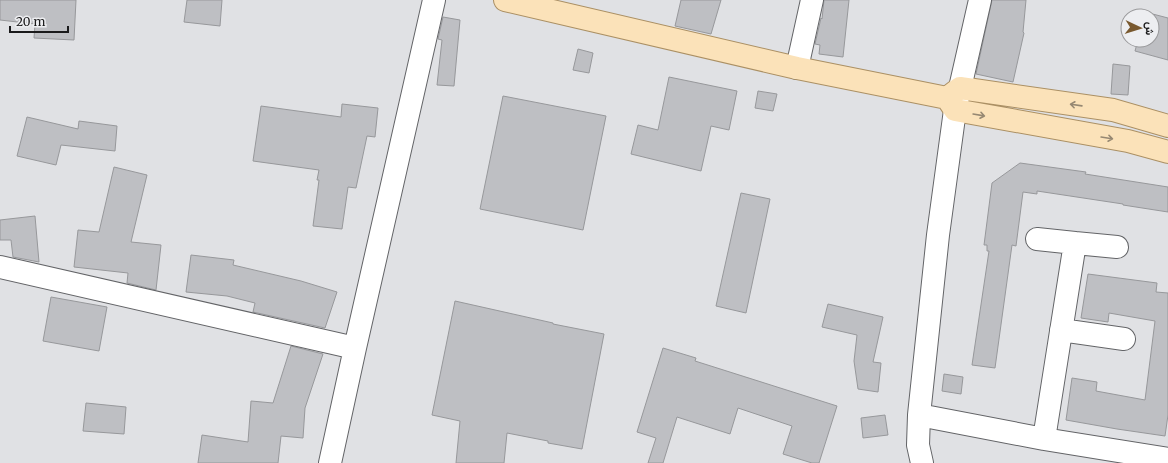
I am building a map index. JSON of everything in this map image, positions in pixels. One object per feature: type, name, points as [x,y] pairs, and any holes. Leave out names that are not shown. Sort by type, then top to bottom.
[{"type":"main road","points":[[505,0],[797,68],[954,99],[1168,152]]},
{"type":"main road","points":[[954,99],[1113,110],[1168,126]]},
{"type":"street","points":[[330,463],[434,0]]},
{"type":"street","points":[[797,68],[812,0]]},
{"type":"street","points":[[919,457],[918,415],[954,99],[980,0]]},
{"type":"street","points":[[1037,239],[1118,247]]},
{"type":"street","points":[[1044,439],[1075,243]]},
{"type":"street","points":[[0,267],[355,348]]},
{"type":"street","points":[[1061,330],[1124,339]]},
{"type":"street","points":[[918,415],[1044,439],[1168,458]]},
{"type":"building","points":[[0,0],[76,0],[74,40],[34,38],[35,24],[0,20]]},
{"type":"building","points":[[187,0],[222,0],[220,26],[184,22]]},
{"type":"building","points":[[681,0],[721,0],[711,34],[675,26]]},
{"type":"building","points":[[824,0],[849,0],[843,57],[819,54],[820,45],[815,44],[821,18],[822,19]]},
{"type":"building","points":[[992,0],[1026,0],[1024,33],[1013,82],[976,74]]},
{"type":"building","points":[[1160,16],[1168,18],[1168,60],[1135,51],[1136,48],[1160,48]]},
{"type":"building","points":[[443,17],[460,20],[454,86],[437,85],[442,40],[438,39]]},
{"type":"building","points":[[578,49],[593,53],[589,73],[573,70]]},
{"type":"building","points":[[1113,64],[1130,66],[1128,95],[1111,94]]},
{"type":"building","points":[[669,77],[737,91],[729,130],[711,126],[701,171],[631,154],[638,125],[658,130]]},
{"type":"building","points":[[758,91],[777,94],[773,111],[755,108]]},
{"type":"building","points":[[503,96],[606,116],[583,230],[480,209]]},
{"type":"building","points":[[342,104],[378,108],[375,137],[367,136],[356,188],[348,187],[342,229],[313,226],[319,170],[253,161],[261,106],[341,117]]},
{"type":"building","points":[[27,117],[78,129],[79,121],[117,126],[115,151],[61,145],[56,165],[17,156]]},
{"type":"building","points":[[1020,163],[1086,172],[1085,174],[1168,187],[1168,212],[1037,191],[1037,194],[1023,192],[1016,246],[1012,245],[995,368],[972,365],[989,251],[987,251],[987,245],[984,245],[992,183]]},
{"type":"building","points":[[114,167],[147,175],[131,242],[161,245],[156,290],[127,283],[128,273],[74,267],[78,230],[99,232]]},
{"type":"building","points":[[741,193],[770,199],[746,313],[716,306]]},
{"type":"building","points":[[35,216],[39,262],[13,257],[11,240],[0,240],[0,220]]},
{"type":"building","points":[[191,255],[234,260],[233,265],[301,281],[337,292],[325,328],[253,312],[255,303],[227,296],[186,292]]},
{"type":"building","points":[[1088,274],[1157,283],[1156,292],[1168,293],[1168,415],[1165,436],[1066,420],[1072,378],[1097,382],[1096,391],[1145,400],[1155,321],[1109,313],[1108,322],[1081,318]]},
{"type":"building","points":[[51,297],[107,307],[99,351],[43,341]]},
{"type":"building","points":[[455,301],[553,324],[604,334],[582,449],[548,443],[548,441],[507,433],[504,463],[456,463],[460,421],[432,415]]},
{"type":"building","points":[[828,304],[883,317],[873,362],[881,363],[878,392],[858,389],[854,361],[857,335],[822,327]]},
{"type":"building","points":[[291,346],[323,354],[305,408],[303,438],[281,436],[278,463],[198,463],[202,435],[248,442],[251,401],[273,403]]},
{"type":"building","points":[[663,348],[696,358],[695,361],[837,406],[819,463],[812,463],[783,454],[792,426],[738,408],[730,434],[677,417],[663,463],[648,463],[656,438],[637,432]]},
{"type":"building","points":[[944,374],[963,377],[961,394],[942,391]]},
{"type":"building","points":[[86,403],[126,407],[124,434],[83,431]]},
{"type":"building","points":[[885,415],[888,435],[863,438],[861,418]]}]
